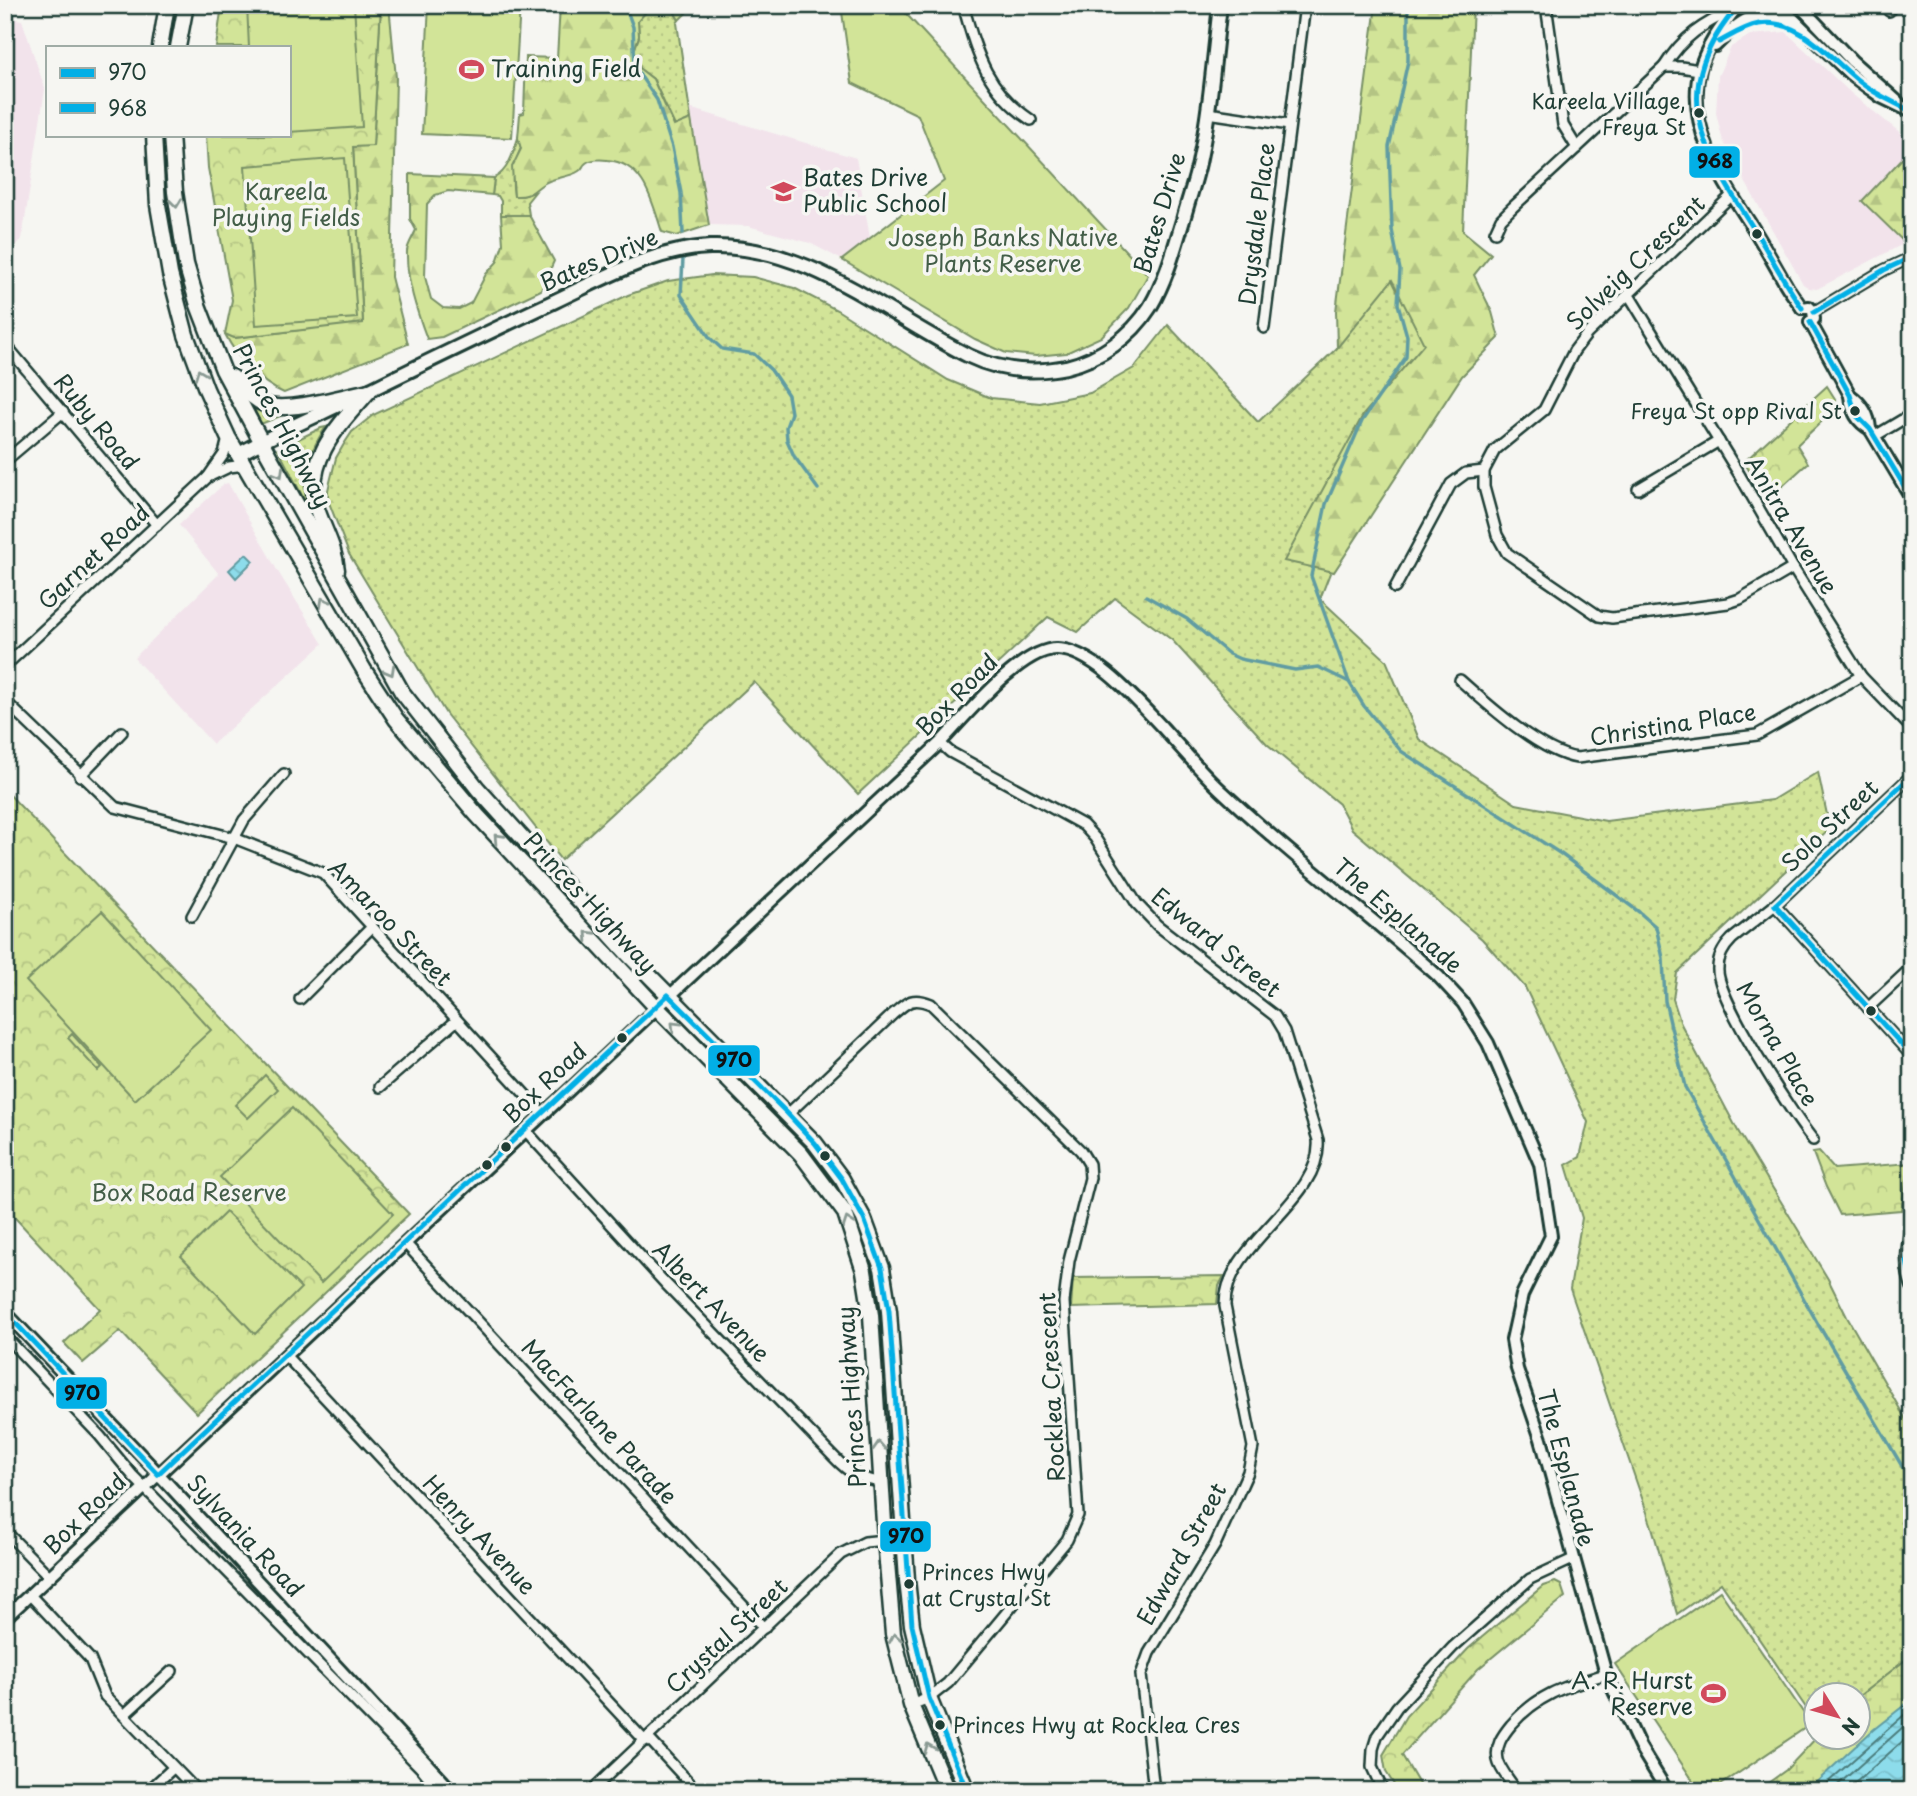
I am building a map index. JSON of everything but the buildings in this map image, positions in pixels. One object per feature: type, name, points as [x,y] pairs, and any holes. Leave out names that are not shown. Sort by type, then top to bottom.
[{"type":"highway","points":[[160,46],[167,5]]},
{"type":"highway","points":[[178,46],[186,5]]},
{"type":"highway","name":"Princes Highway","points":[[154,136],[158,205],[170,274],[186,335],[206,388],[228,437],[347,643],[396,719],[477,815],[656,1007],[801,1154],[845,1213],[864,1271],[871,1315],[893,1634],[911,1705],[947,1791]]},
{"type":"highway","name":"Princes Highway","points":[[171,136],[175,192],[186,264],[223,370],[402,692],[461,768],[628,954],[815,1143],[842,1179],[864,1219],[881,1268],[889,1311],[912,1625],[929,1698],[967,1791]]},
{"type":"highway","points":[[223,370],[256,399],[277,408],[369,391]]},
{"type":"highway","points":[[337,575],[336,553],[317,507],[314,484],[316,469],[331,435],[369,391]]},
{"type":"main road","name":"Bates Drive","points":[[242,460],[261,442],[431,359],[632,266],[683,249],[742,248],[773,254],[805,265],[971,357],[1002,369],[1030,371],[1081,363],[1126,335],[1149,308],[1173,256],[1199,166],[1220,5]]},
{"type":"street","points":[[962,5],[973,44],[987,75],[1012,106],[1031,120]]},
{"type":"street","name":"Drysdale Place","points":[[1264,328],[1305,5]]},
{"type":"street","points":[[1546,5],[1563,125],[1577,148]]},
{"type":"street","points":[[1779,5],[1850,74],[1881,97],[1907,109]]},
{"type":"street","points":[[1799,5],[1852,61],[1907,109]]},
{"type":"street","points":[[1496,232],[1502,219],[1513,207],[1664,67],[1675,49],[1702,25],[1738,7]]},
{"type":"street","points":[[1738,7],[1722,27],[1701,66],[1697,93],[1701,131],[1713,162],[1802,308],[1798,313],[1799,318],[1802,322],[1812,317],[1884,270],[1912,257]]},
{"type":"street","points":[[1664,67],[1701,66],[1733,28],[1755,15],[1762,13],[1793,19]]},
{"type":"street","name":"Drysdale Place","points":[[1208,113],[1289,125]]},
{"type":"street","name":"Solveig Crescent","points":[[1484,471],[1495,450],[1544,410],[1574,351],[1592,329],[1732,195]]},
{"type":"street","name":"Anitra Avenue","points":[[1629,295],[1861,676],[1912,729]]},
{"type":"street","points":[[1812,317],[1850,395],[1851,406],[1862,424],[1872,432],[1912,499]]},
{"type":"street","name":"Ruby Road","points":[[5,344],[157,525]]},
{"type":"street","points":[[5,461],[63,412]]},
{"type":"street","points":[[1872,432],[1912,414]]},
{"type":"street","name":"Garnet Road","points":[[5,666],[208,477],[224,454],[228,437]]},
{"type":"street","points":[[1638,489],[1719,441]]},
{"type":"street","name":"Garnet Road","points":[[208,477],[242,460]]},
{"type":"street","points":[[1395,588],[1451,484],[1466,473],[1484,471],[1484,487],[1494,524],[1499,541],[1507,553],[1599,617],[1612,618],[1728,603],[1740,599],[1793,568]]},
{"type":"street","name":"The Esplanade","points":[[1019,663],[1035,653],[1058,649],[1089,660],[1135,698],[1222,792],[1438,976],[1463,1003],[1482,1031],[1540,1164],[1550,1236],[1522,1295],[1511,1340],[1573,1559],[1530,1579],[1453,1647],[1397,1707],[1377,1736],[1373,1749],[1372,1767],[1383,1791]]},
{"type":"street","name":"Box Road","points":[[5,1618],[940,743],[1019,663]]},
{"type":"street","name":"Christina Place","points":[[1460,680],[1495,710],[1548,747],[1577,758],[1757,735],[1861,676]]},
{"type":"street","name":"Amaroo Street","points":[[5,701],[115,807],[234,838],[323,873],[543,1114]]},
{"type":"street","points":[[80,776],[122,732]]},
{"type":"street","name":"Edward Street","points":[[940,743],[950,752],[1083,825],[1095,838],[1137,904],[1157,925],[1275,1016],[1284,1031],[1318,1140],[1319,1151],[1310,1174],[1237,1265],[1227,1284],[1225,1306],[1253,1447],[1248,1472],[1214,1545],[1149,1653],[1141,1675],[1154,1791]]},
{"type":"street","points":[[192,916],[244,820],[284,774]]},
{"type":"street","name":"Solo Street","points":[[1775,905],[1912,775]]},
{"type":"street","points":[[1775,905],[1912,1056]]},
{"type":"street","name":"Morna Place","points":[[1775,905],[1727,944],[1719,959],[1718,975],[1727,1002],[1796,1119],[1812,1139]]},
{"type":"street","points":[[300,999],[371,928]]},
{"type":"street","points":[[1868,1008],[1912,967]]},
{"type":"street","name":"Rocklea Crescent","points":[[788,1114],[892,1015],[907,1002],[919,999],[931,1004],[1081,1151],[1088,1164],[1090,1178],[1069,1261],[1064,1302],[1078,1515],[1067,1540],[948,1683],[929,1698],[911,1705]]},
{"type":"street","points":[[380,1087],[456,1021]]},
{"type":"street","name":"Albert Avenue","points":[[525,1130],[665,1283],[848,1472],[861,1479],[881,1482]]},
{"type":"street","points":[[1912,1218],[1906,1258],[1912,1287]]},
{"type":"street","name":"MacFarlane Parade","points":[[405,1243],[764,1629]]},
{"type":"street","name":"Sylvania Road","points":[[5,1312],[452,1791]]},
{"type":"street","points":[[5,1336],[100,1436],[133,1476],[412,1759],[440,1791]]},
{"type":"street","name":"Henry Avenue","points":[[285,1355],[697,1791]]},
{"type":"street","points":[[5,1531],[50,1577]]},
{"type":"street","name":"Crystal Street","points":[[591,1791],[841,1554],[854,1546],[904,1538]]},
{"type":"street","points":[[1573,1559],[1606,1674],[1640,1747],[1667,1791]]},
{"type":"street","points":[[30,1595],[90,1659],[105,1696],[197,1791]]},
{"type":"street","points":[[124,1715],[173,1671]]},
{"type":"street","points":[[1515,1788],[1499,1764],[1494,1750],[1504,1733],[1530,1706],[1556,1690],[1606,1674]]},
{"type":"street","points":[[148,1791],[173,1768]]},
{"type":"shaded area","points":[[5,17],[22,20],[45,89],[22,239],[5,255]]},
{"type":"shaded area","points":[[1786,32],[1853,95],[1912,142],[1912,148],[1862,201],[1905,243],[1817,289],[1803,284],[1730,155],[1722,138],[1716,113],[1718,76],[1731,47],[1750,35]]},
{"type":"shaded area","name":"Bates Drive Public School","points":[[689,108],[856,158],[870,238],[842,260],[810,243],[748,226],[709,225]]},
{"type":"shaded area","points":[[228,483],[323,644],[213,744],[134,658],[219,574],[179,525]]},
{"type":"green space","name":"Kareela Playing Fields","points":[[222,5],[381,5],[373,146],[353,147],[363,323],[234,338],[225,334],[232,300],[208,168],[206,136],[290,136],[290,46],[216,46]]},
{"type":"green space","points":[[247,5],[354,5],[362,127],[290,132],[290,46],[249,46]]},
{"type":"green space","points":[[381,5],[389,5],[396,78],[391,277],[408,344],[284,393],[266,383],[250,369],[225,334],[235,338],[363,322],[353,146],[373,146]]},
{"type":"green space","name":"Training Field","points":[[429,5],[520,5],[512,138],[422,134]]},
{"type":"green space","points":[[560,5],[658,5],[649,8],[638,21],[639,36],[634,51],[640,69],[653,79],[674,126],[691,119],[709,225],[677,236],[662,232],[650,197],[638,176],[630,168],[607,160],[591,161],[581,170],[547,182],[527,195],[514,196],[512,167],[521,149],[518,138],[520,114],[524,113],[526,57],[557,58]]},
{"type":"green space","points":[[658,5],[674,11],[679,20],[677,23],[691,119],[675,126],[653,79],[640,69],[634,51],[639,36],[638,21],[649,8]]},
{"type":"green space","points":[[663,5],[694,5],[679,20],[674,11]]},
{"type":"green space","name":"Joseph Banks Native Plants Reserve","points":[[841,5],[898,5],[1148,275],[1129,308],[1101,337],[1066,353],[1036,356],[1006,353],[975,339],[842,260],[944,181],[918,115],[852,83]]},
{"type":"green space","points":[[1376,5],[1473,5],[1463,231],[1491,254],[1474,275],[1492,312],[1499,338],[1462,376],[1334,572],[1284,561],[1363,415],[1424,344],[1392,280],[1337,348],[1336,311]]},
{"type":"green space","points":[[518,138],[521,148],[513,171],[514,196],[535,192],[527,202],[529,215],[501,215],[501,201],[498,196],[492,195],[494,178],[507,166]]},
{"type":"green space","points":[[1912,148],[1912,241],[1905,243],[1862,201]]},
{"type":"green space","points":[[345,158],[357,318],[256,325],[245,166]]},
{"type":"green space","points":[[410,174],[494,178],[492,195],[448,191],[435,195],[427,204],[425,277],[431,299],[443,308],[459,309],[471,303],[486,274],[497,262],[503,244],[501,215],[529,215],[554,261],[541,290],[442,337],[427,339],[408,273],[407,251],[416,230],[410,219]]},
{"type":"green space","points":[[1422,204],[1488,304],[1388,422],[1320,599],[1386,660],[1419,739],[1516,804],[1606,821],[1772,800],[1818,772],[1830,829],[1677,973],[1673,999],[1681,1024],[1738,1131],[1828,1279],[1912,1430],[1912,1655],[1871,1687],[1871,1680],[1801,1680],[1801,1700],[1721,1583],[1677,1614],[1652,1527],[1570,1289],[1582,1218],[1566,1165],[1580,1157],[1588,1122],[1525,987],[1482,939],[1352,829],[1339,804],[1267,744],[1172,640],[1115,598],[1078,632],[1048,617],[858,794],[754,682],[561,860],[446,714],[349,554],[328,500],[336,458],[352,432],[373,415],[628,295],[668,281],[712,275],[753,277],[794,288],[837,310],[948,380],[991,398],[1040,403],[1090,393],[1134,368],[1168,325],[1258,422],[1337,348]]},
{"type":"green space","points":[[1827,386],[1839,405],[1797,445],[1808,463],[1767,500],[1744,462]]},
{"type":"green space","points":[[253,407],[288,413],[261,424]]},
{"type":"green space","points":[[326,427],[315,444],[309,463],[305,482],[306,503],[278,449]]},
{"type":"green space","name":"Box Road Reserve","points":[[5,790],[409,1214],[197,1413],[120,1331],[83,1363],[64,1343],[100,1309],[5,1207]]},
{"type":"green space","points":[[102,911],[211,1030],[135,1100],[26,981]]},
{"type":"green space","points":[[72,1034],[102,1067],[98,1071],[68,1038]]},
{"type":"green space","points":[[265,1075],[278,1089],[248,1118],[235,1105]]},
{"type":"green space","points":[[292,1108],[393,1214],[321,1283],[220,1177]]},
{"type":"green space","points":[[1819,1152],[1834,1169],[1910,1163],[1901,1210],[1840,1215],[1813,1153]]},
{"type":"green space","points":[[226,1212],[301,1288],[255,1334],[181,1256]]},
{"type":"green space","points":[[1224,1276],[1219,1286],[1217,1304],[1071,1308],[1073,1278]]},
{"type":"green space","points":[[1555,1582],[1561,1585],[1565,1597],[1478,1669],[1402,1755],[1423,1791],[1398,1791],[1386,1772],[1383,1755],[1406,1716],[1468,1649],[1543,1586]]},
{"type":"green space","name":"A. R. Hurst Reserve","points":[[1720,1591],[1801,1709],[1801,1731],[1712,1791],[1700,1791],[1615,1664]]},
{"type":"green space","points":[[1912,1655],[1912,1699],[1871,1735],[1871,1687]]},
{"type":"green space","points":[[1805,1750],[1854,1750],[1811,1788],[1814,1791],[1757,1791],[1786,1770]]},
{"type":"water","points":[[246,554],[253,561],[236,578],[229,570]]},
{"type":"water","points":[[1912,1699],[1912,1791],[1814,1791],[1810,1788],[1851,1750],[1871,1750],[1873,1730]]},
{"type":"waterway","points":[[625,5],[633,27],[635,68],[657,100],[672,147],[681,193],[683,233]]},
{"type":"waterway","points":[[1408,5],[1408,61],[1389,147],[1392,230],[1400,270],[1398,304],[1407,336],[1406,357],[1362,421],[1326,504],[1311,576],[1349,682],[1364,706],[1401,751],[1561,854],[1656,927],[1663,958],[1665,1001],[1685,1087],[1818,1324],[1912,1483]]},
{"type":"waterway","points":[[683,259],[681,295],[710,338],[722,349],[754,354],[771,370],[788,395],[791,413],[786,427],[787,440],[794,456],[818,489]]},
{"type":"waterway","points":[[1146,596],[1187,619],[1229,654],[1240,659],[1295,670],[1318,667],[1349,682]]},
{"type":"transit line","name":"968","points":[[1739,5],[1717,35],[1703,63],[1698,90],[1699,116],[1706,142],[1718,169],[1802,308]]},
{"type":"transit line","name":"968","points":[[1719,42],[1759,24],[1788,27],[1814,42],[1866,87],[1912,112]]},
{"type":"transit line","name":"968","points":[[1814,312],[1884,270],[1912,257]]},
{"type":"transit line","name":"968","points":[[1810,322],[1850,395],[1856,415],[1870,429],[1912,499]]},
{"type":"transit line","name":"968","points":[[1775,905],[1912,775]]},
{"type":"transit line","name":"968","points":[[1775,905],[1912,1056]]},
{"type":"transit line","name":"970","points":[[158,1474],[668,995],[815,1143],[842,1179],[864,1219],[882,1268],[889,1311],[912,1625],[929,1698],[967,1791]]},
{"type":"transit line","name":"968","points":[[1912,1219],[1907,1261],[1912,1286]]},
{"type":"transit line","name":"970","points":[[5,1312],[158,1474]]},
{"type":"place","name":"Training Field","points":[[471,69]]},
{"type":"place","name":"Kareela Village, Freya St","points":[[1699,113]]},
{"type":"place","name":"Bates Drive Public School","points":[[783,191]]},
{"type":"place","name":"Freya St opp Rival St","points":[[1855,411]]},
{"type":"place","name":"Princes Hwy at Crystal St","points":[[909,1584]]},
{"type":"place","name":"A. R. Hurst Reserve","points":[[1713,1694]]},
{"type":"place","name":"Princes Hwy at Rocklea Cres","points":[[940,1725]]}]
